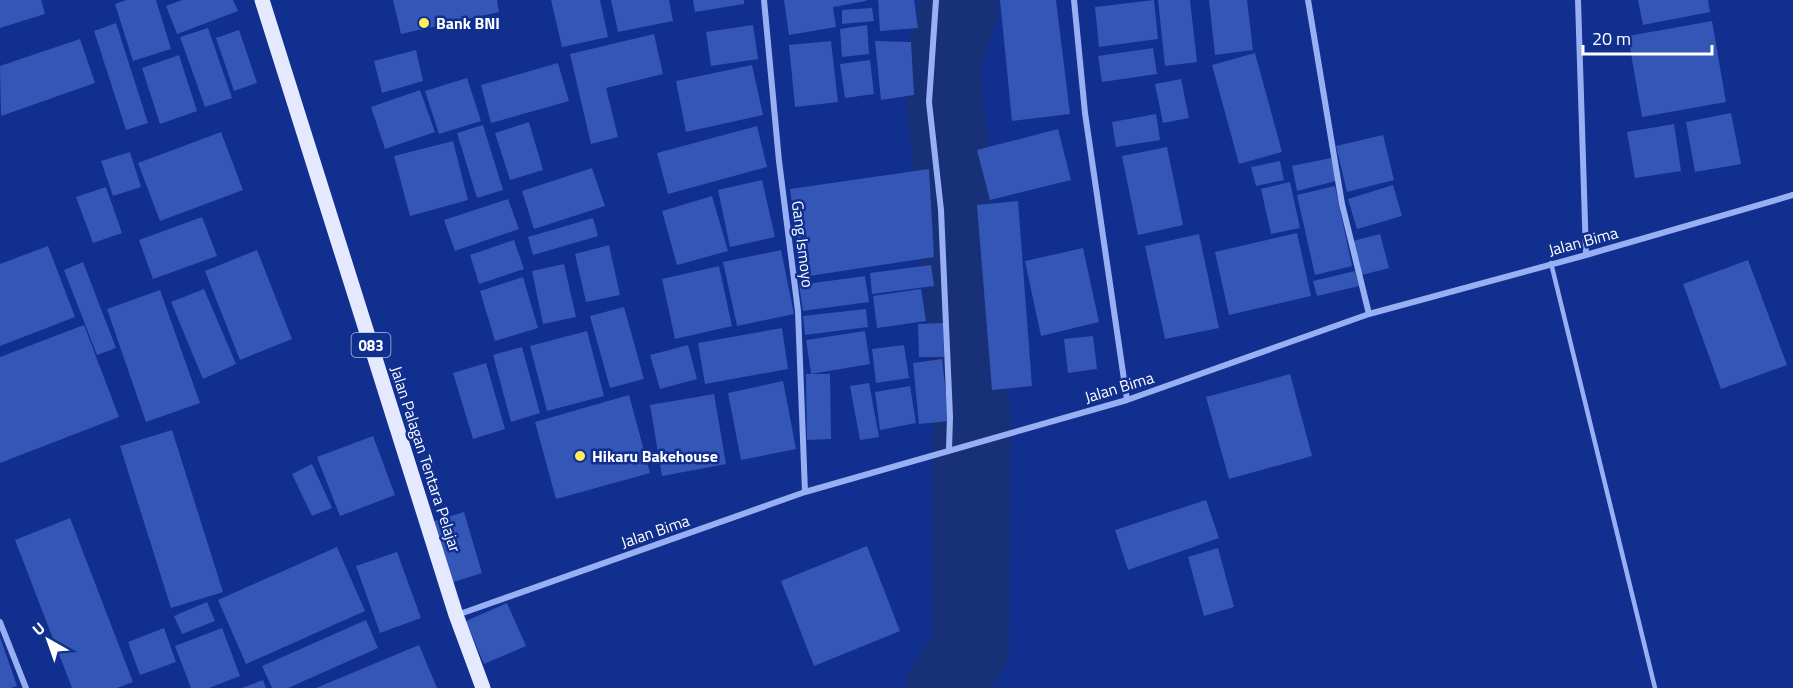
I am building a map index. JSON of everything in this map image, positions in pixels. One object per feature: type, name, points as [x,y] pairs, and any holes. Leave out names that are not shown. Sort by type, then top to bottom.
[{"type":"main road","name":"Jalan Palagan Tentara Pelajar","points":[[262,0],[456,615],[483,688]]},
{"type":"street","name":"Gang Ismoyo","points":[[764,0],[779,161],[798,311],[805,492]]},
{"type":"street","points":[[936,0],[929,102],[941,210],[952,449]]},
{"type":"street","points":[[1074,0],[1085,113],[1127,400]]},
{"type":"street","points":[[1308,0],[1342,204],[1369,315]]},
{"type":"street","points":[[1578,0],[1586,255]]},
{"type":"street","name":"Jalan Bima","points":[[456,615],[805,492],[1127,400],[1369,315],[1793,195]]},
{"type":"street","points":[[0,622],[26,688]]},
{"type":"lane","points":[[1551,263],[1655,688]]},
{"type":"building","points":[[0,0],[41,0],[45,14],[0,28]]},
{"type":"building","points":[[126,0],[156,0],[171,49],[133,61],[115,4]]},
{"type":"building","points":[[182,0],[233,0],[238,11],[177,34],[166,6]]},
{"type":"building","name":"Bank BNI","points":[[393,0],[497,0],[499,12],[401,34]]},
{"type":"building","points":[[551,0],[600,0],[608,37],[562,47]]},
{"type":"building","points":[[611,0],[669,0],[673,21],[618,32]]},
{"type":"building","points":[[693,0],[744,0],[744,4],[695,12]]},
{"type":"building","points":[[784,0],[866,1],[833,7],[836,27],[789,35]]},
{"type":"building","points":[[878,0],[914,0],[918,28],[880,31]]},
{"type":"building","points":[[1000,0],[1056,0],[1070,114],[1012,121]]},
{"type":"building","points":[[1154,0],[1158,39],[1099,47],[1095,7]]},
{"type":"building","points":[[1158,0],[1190,0],[1197,62],[1165,66]]},
{"type":"building","points":[[1209,0],[1247,0],[1253,50],[1215,55]]},
{"type":"building","points":[[1638,0],[1708,0],[1710,12],[1643,25]]},
{"type":"building","points":[[872,8],[874,21],[842,24],[842,10]]},
{"type":"building","points":[[1712,21],[1726,102],[1642,117],[1628,36]]},
{"type":"building","points":[[116,23],[148,123],[126,130],[94,31]]},
{"type":"building","points":[[753,25],[758,59],[711,66],[706,32]]},
{"type":"building","points":[[867,25],[869,54],[842,57],[840,29]]},
{"type":"building","points":[[208,28],[232,98],[205,107],[180,37]]},
{"type":"building","points":[[239,30],[257,83],[234,91],[216,38]]},
{"type":"building","points":[[654,34],[663,74],[606,88],[618,137],[591,144],[570,54]]},
{"type":"building","points":[[80,39],[95,83],[1,116],[0,66]]},
{"type":"building","points":[[831,41],[838,102],[795,107],[789,45]]},
{"type":"building","points":[[875,41],[911,42],[914,95],[881,100]]},
{"type":"building","points":[[1153,48],[1157,74],[1102,82],[1098,56]]},
{"type":"building","points":[[416,50],[423,81],[382,93],[374,61]]},
{"type":"building","points":[[1255,53],[1282,152],[1239,164],[1212,65]]},
{"type":"building","points":[[179,55],[197,111],[160,124],[142,68]]},
{"type":"building","points":[[870,60],[874,94],[845,98],[840,64]]},
{"type":"building","points":[[558,63],[569,101],[491,123],[481,85]]},
{"type":"building","points":[[752,65],[763,115],[686,132],[676,81]]},
{"type":"building","points":[[467,78],[481,121],[439,134],[425,91]]},
{"type":"building","points":[[1181,79],[1189,118],[1163,123],[1155,84]]},
{"type":"building","points":[[420,90],[435,132],[385,149],[371,107]]},
{"type":"building","points":[[1731,113],[1741,164],[1695,172],[1686,122]]},
{"type":"building","points":[[1156,114],[1160,140],[1116,147],[1112,122]]},
{"type":"building","points":[[529,122],[543,170],[510,180],[495,133]]},
{"type":"building","points":[[1674,124],[1681,171],[1635,178],[1627,132]]},
{"type":"building","points":[[483,125],[503,190],[477,198],[457,133]]},
{"type":"building","points":[[757,126],[767,167],[668,194],[657,153]]},
{"type":"building","points":[[1058,129],[1071,180],[990,200],[977,150]]},
{"type":"building","points":[[221,132],[243,190],[160,221],[138,163]]},
{"type":"building","points":[[1383,135],[1394,180],[1347,192],[1336,146]]},
{"type":"building","points":[[453,141],[468,200],[410,216],[394,156]]},
{"type":"building","points":[[1167,147],[1183,225],[1138,235],[1122,156]]},
{"type":"building","points":[[130,152],[141,187],[113,196],[101,161]]},
{"type":"building","points":[[1331,158],[1336,181],[1297,191],[1292,166]]},
{"type":"building","points":[[1280,161],[1284,180],[1256,186],[1251,167]]},
{"type":"building","points":[[592,168],[605,206],[534,229],[522,191]]},
{"type":"building","points":[[929,169],[934,257],[802,277],[790,189]]},
{"type":"building","points":[[762,180],[775,237],[730,247],[718,190]]},
{"type":"building","points":[[1290,182],[1300,228],[1271,234],[1261,189]]},
{"type":"building","points":[[1393,185],[1402,216],[1357,229],[1348,199]]},
{"type":"building","points":[[1335,186],[1352,266],[1315,275],[1297,195]]},
{"type":"building","points":[[106,187],[122,233],[93,243],[76,197]]},
{"type":"building","points":[[712,196],[728,251],[677,265],[662,211]]},
{"type":"building","points":[[508,199],[519,229],[455,251],[444,220]]},
{"type":"building","points":[[1018,201],[1032,386],[992,390],[977,205]]},
{"type":"building","points":[[202,217],[217,256],[153,279],[139,240]]},
{"type":"building","points":[[593,218],[598,236],[533,255],[528,237]]},
{"type":"building","points":[[1297,233],[1311,296],[1229,315],[1215,252]]},
{"type":"building","points":[[1199,234],[1219,328],[1165,339],[1145,246]]},
{"type":"building","points":[[1380,234],[1389,268],[1362,275],[1353,241]]},
{"type":"building","points":[[514,240],[524,269],[479,284],[470,255]]},
{"type":"building","points":[[609,245],[620,295],[586,302],[575,254]]},
{"type":"building","points":[[48,246],[75,317],[0,346],[0,264]]},
{"type":"building","points":[[1083,248],[1099,322],[1041,336],[1025,261]]},
{"type":"building","points":[[257,250],[292,339],[240,360],[205,271]]},
{"type":"building","points":[[781,250],[794,314],[737,326],[723,262]]},
{"type":"building","points":[[1748,260],[1787,365],[1721,389],[1683,284]]},
{"type":"building","points":[[83,262],[116,348],[97,355],[64,270]]},
{"type":"building","points":[[564,264],[576,317],[543,324],[532,271]]},
{"type":"building","points":[[931,265],[934,286],[872,294],[870,273]]},
{"type":"building","points":[[719,266],[732,326],[675,339],[662,279]]},
{"type":"building","points":[[1355,271],[1359,286],[1317,296],[1313,281]]},
{"type":"building","points":[[865,276],[869,302],[803,311],[799,285]]},
{"type":"building","points":[[523,277],[538,328],[495,341],[480,291]]},
{"type":"building","points":[[204,289],[236,364],[203,379],[171,302]]},
{"type":"building","points":[[921,289],[926,321],[877,328],[873,296]]},
{"type":"building","points":[[160,290],[200,403],[146,422],[107,309]]},
{"type":"building","points":[[624,307],[644,379],[610,388],[590,316]]},
{"type":"building","points":[[866,309],[868,327],[805,335],[803,316]]},
{"type":"building","points":[[943,323],[944,357],[919,357],[918,324]]},
{"type":"building","points":[[84,325],[119,417],[0,463],[0,357]]},
{"type":"building","points":[[782,328],[788,369],[705,384],[698,343]]},
{"type":"building","points":[[587,331],[604,396],[547,411],[530,346]]},
{"type":"building","points":[[865,331],[870,364],[811,374],[806,340]]},
{"type":"building","points":[[1093,336],[1097,369],[1068,373],[1064,339]]},
{"type":"building","points":[[688,345],[697,379],[660,389],[650,355]]},
{"type":"building","points":[[904,345],[909,378],[876,383],[872,349]]},
{"type":"building","points":[[522,347],[540,413],[511,422],[493,355]]},
{"type":"building","points":[[942,359],[949,421],[919,424],[913,363]]},
{"type":"building","points":[[486,363],[505,429],[473,439],[453,373]]},
{"type":"building","points":[[806,374],[830,374],[831,439],[807,440]]},
{"type":"building","points":[[1290,374],[1312,456],[1229,479],[1206,397]]},
{"type":"building","points":[[783,381],[796,449],[741,460],[728,393]]},
{"type":"building","points":[[869,383],[879,437],[860,440],[850,386]]},
{"type":"building","points":[[910,386],[916,423],[880,430],[875,392]]},
{"type":"building","points":[[714,394],[726,464],[662,476],[650,405]]},
{"type":"building","points":[[629,395],[650,473],[556,499],[535,422]]},
{"type":"building","points":[[172,430],[223,592],[171,608],[120,446]]},
{"type":"building","points":[[373,436],[395,495],[340,516],[317,457]]},
{"type":"building","points":[[312,464],[332,508],[312,516],[292,474]]},
{"type":"building","points":[[1206,500],[1219,538],[1128,570],[1115,530]]},
{"type":"building","points":[[464,512],[482,573],[447,584],[428,523]]},
{"type":"building","points":[[70,518],[133,682],[117,688],[72,688],[15,540]]},
{"type":"building","points":[[867,546],[900,631],[814,666],[781,581]]},
{"type":"building","points":[[337,547],[365,611],[246,664],[218,600]]},
{"type":"building","points":[[1218,548],[1234,607],[1204,616],[1188,557]]},
{"type":"building","points":[[397,552],[421,618],[380,633],[356,566]]},
{"type":"building","points":[[207,602],[215,621],[182,634],[174,616]]},
{"type":"building","points":[[507,603],[526,646],[484,664],[466,621]]},
{"type":"building","points":[[366,620],[378,648],[288,688],[272,688],[262,666]]},
{"type":"building","points":[[164,628],[176,662],[140,675],[128,642]]},
{"type":"building","points":[[222,628],[240,676],[209,688],[191,688],[175,646]]},
{"type":"building","points":[[0,637],[17,686],[11,688],[0,688]]},
{"type":"building","points":[[419,645],[437,688],[316,688]]},
{"type":"building","points":[[263,680],[266,688],[242,688]]},
{"type":"waterway","points":[[944,688],[970,649],[972,420],[956,203],[941,68],[961,0]]},
{"type":"place","name":"Bank BNI","points":[[424,23]]},
{"type":"place","name":"Hikaru Bakehouse","points":[[580,456]]}]
